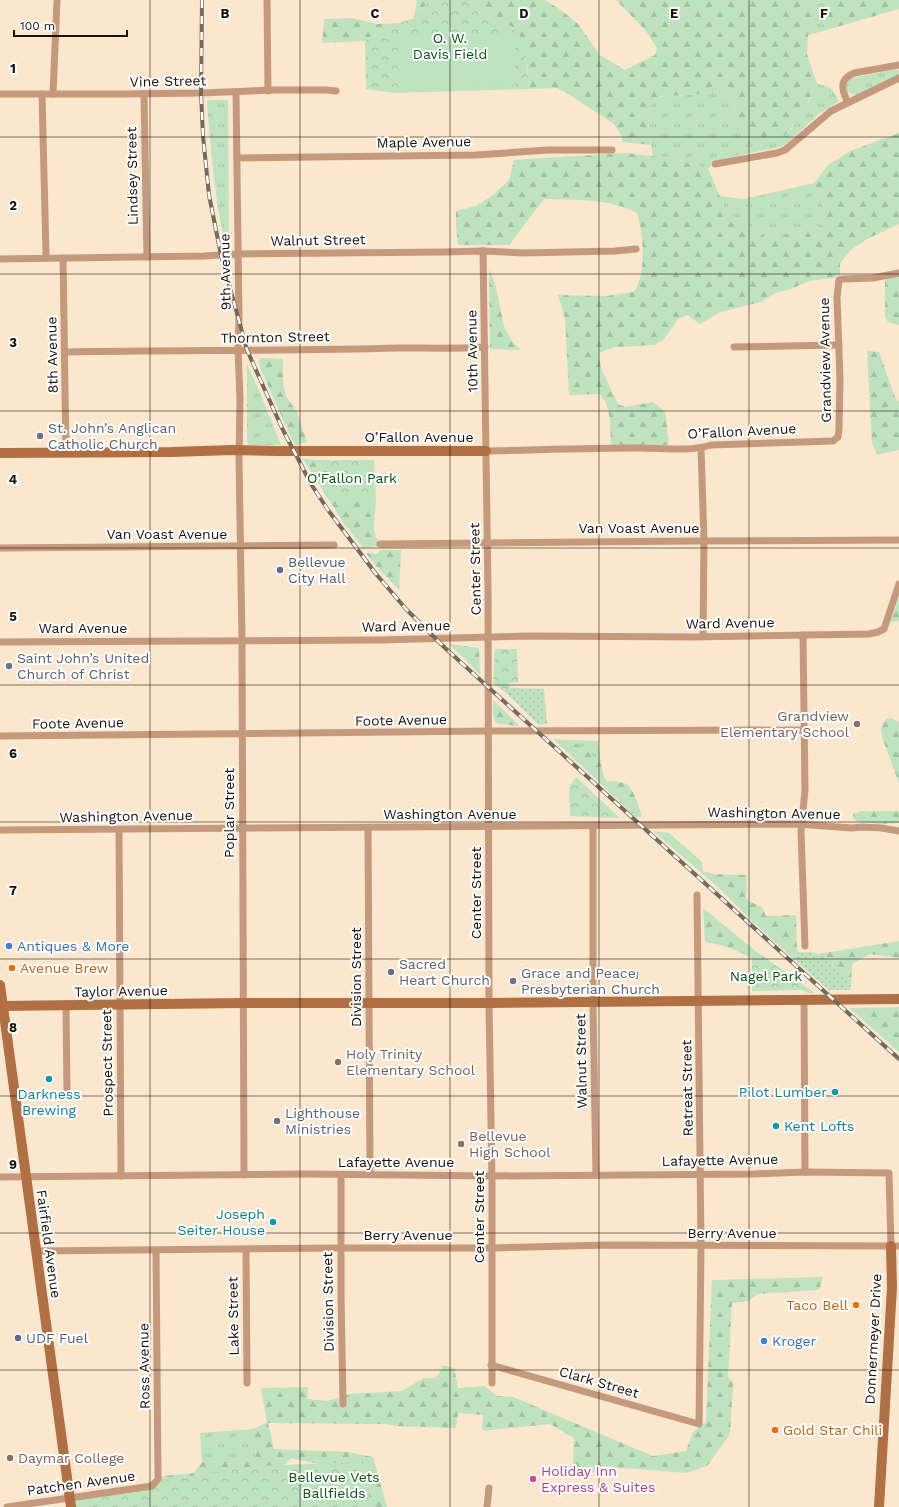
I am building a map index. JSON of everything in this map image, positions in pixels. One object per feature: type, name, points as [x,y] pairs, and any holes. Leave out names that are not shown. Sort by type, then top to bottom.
[{"type":"street","points":[[53,94],[57,0]]},
{"type":"street","points":[[267,0],[268,91]]},
{"type":"street","points":[[848,103],[842,85],[844,80],[849,75],[899,64]]},
{"type":"street","points":[[715,164],[777,153],[785,150],[831,111],[899,78]]},
{"type":"street","name":"Vine Street","points":[[0,94],[144,94],[336,91]]},
{"type":"street","name":"9th Avenue","points":[[236,92],[240,450]]},
{"type":"street","points":[[42,94],[45,258]]},
{"type":"street","name":"Lindsey Street","points":[[144,94],[147,257]]},
{"type":"street","name":"Maple Avenue","points":[[237,158],[476,155],[548,150],[612,150]]},
{"type":"street","name":"Walnut Street","points":[[0,259],[483,251],[527,253],[615,251],[636,249]]},
{"type":"street","name":"10th Avenue","points":[[483,251],[486,451]]},
{"type":"street","name":"8th Avenue","points":[[63,258],[66,452]]},
{"type":"street","name":"Grandview Avenue","points":[[836,439],[838,437],[839,429],[839,345],[837,297],[839,280],[873,278],[899,273]]},
{"type":"street","points":[[734,347],[839,345]]},
{"type":"street","name":"Thornton Street","points":[[65,352],[420,348],[456,349],[485,347]]},
{"type":"street","name":"O’Fallon Avenue","points":[[0,453],[240,450],[486,451],[701,448],[710,445],[827,442],[836,439]]},
{"type":"street","points":[[701,448],[704,541],[703,636]]},
{"type":"street","name":"Poplar Street","points":[[240,450],[244,1175]]},
{"type":"street","name":"Center Street","points":[[486,451],[489,1003],[492,1176],[492,1383]]},
{"type":"street","name":"Van Voast Avenue","points":[[380,544],[899,540]]},
{"type":"street","name":"Van Voast Avenue","points":[[0,548],[334,544]]},
{"type":"street","name":"Ward Avenue","points":[[0,642],[869,634],[884,629],[899,584]]},
{"type":"street","points":[[803,634],[805,797],[802,824],[805,946]]},
{"type":"street","name":"Foote Avenue","points":[[0,736],[803,730]]},
{"type":"street","name":"Washington Avenue","points":[[0,830],[802,824],[852,828],[882,828],[899,831]]},
{"type":"street","name":"Walnut Street","points":[[594,826],[593,1002],[596,1175]]},
{"type":"street","name":"Division Street","points":[[368,828],[370,1174]]},
{"type":"street","name":"Prospect Street","points":[[119,830],[121,1176]]},
{"type":"street","name":"Retreat Street","points":[[698,895],[701,1246],[699,1424]]},
{"type":"street","name":"Fairfield Avenue","points":[[0,985],[1,1006],[26,1176],[70,1503]]},
{"type":"street","points":[[804,999],[805,1172]]},
{"type":"street","name":"Taylor Avenue","points":[[1,1006],[243,1003],[489,1003],[804,999],[853,1001],[896,1000]]},
{"type":"street","points":[[66,1006],[66,1093]]},
{"type":"street","name":"Lafayette Avenue","points":[[0,1176],[370,1174],[492,1176],[889,1172]]},
{"type":"street","name":"Donnermeyer Drive","points":[[879,1507],[892,1287],[891,1271],[895,1246],[889,1172]]},
{"type":"street","name":"Division Street","points":[[341,1175],[342,1404]]},
{"type":"street","name":"Berry Avenue","points":[[36,1252],[341,1248],[492,1248],[608,1245],[895,1246]]},
{"type":"street","name":"Lake Street","points":[[246,1250],[247,1383]]},
{"type":"street","name":"Ross Avenue","points":[[156,1251],[157,1481]]},
{"type":"street","points":[[891,1271],[899,1264]]},
{"type":"street","name":"Clark Street","points":[[491,1364],[699,1424]]},
{"type":"street","name":"Patchen Avenue","points":[[7,1507],[70,1503],[152,1486],[157,1481]]},
{"type":"street","points":[[487,1507],[489,1488]]},
{"type":"green space","points":[[417,0],[430,0],[414,18]]},
{"type":"green space","name":"O. W. Davis Field","points":[[430,0],[470,0],[497,25],[511,26],[520,35],[525,49],[529,89],[396,93],[366,89],[365,41],[399,23],[414,18]]},
{"type":"green space","points":[[470,0],[545,0],[561,10],[578,24],[600,55],[625,70],[655,55],[657,48],[646,31],[616,0],[814,0],[808,35],[807,54],[817,84],[793,126],[787,133],[774,141],[763,140],[744,134],[734,116],[735,105],[726,92],[658,97],[651,107],[648,119],[651,145],[622,142],[622,136],[614,124],[565,92],[557,88],[529,89],[527,63],[511,26],[497,25]]},
{"type":"green space","points":[[814,0],[834,0],[827,13],[823,31],[808,35]]},
{"type":"green space","points":[[834,0],[899,0],[899,9],[823,31],[827,13]]},
{"type":"green space","points":[[351,18],[378,24],[399,23],[365,41],[322,43],[324,19]]},
{"type":"green space","points":[[514,33],[515,86],[399,88],[398,35]]},
{"type":"green space","points":[[896,69],[899,71],[899,75],[857,95],[851,94],[846,88],[848,82],[852,78]]},
{"type":"green space","points":[[817,84],[831,88],[839,101],[819,114],[786,144],[780,147],[711,161],[711,167],[708,168],[669,158],[653,156],[648,125],[650,109],[658,97],[726,92],[735,105],[734,117],[791,130],[793,124],[809,101]]},
{"type":"green space","points":[[208,100],[228,100],[229,246],[225,238],[217,202],[207,103]]},
{"type":"green space","points":[[899,133],[899,224],[867,239],[852,249],[840,263],[840,275],[833,278],[809,281],[791,289],[775,293],[761,302],[720,312],[700,324],[687,315],[678,319],[664,339],[655,345],[615,347],[599,353],[601,368],[618,404],[625,407],[653,402],[665,411],[669,445],[611,445],[610,418],[603,398],[599,394],[569,395],[565,319],[558,295],[606,296],[633,292],[639,282],[643,257],[642,238],[637,213],[626,208],[604,202],[544,199],[509,245],[458,245],[456,211],[476,206],[493,195],[509,180],[514,160],[626,153],[669,158],[708,168],[726,211],[739,221],[759,230],[764,237],[775,237],[821,226],[822,214],[814,183],[828,165],[850,151]]},
{"type":"green space","points":[[814,183],[822,214],[821,226],[775,237],[764,237],[759,230],[739,221],[726,211],[719,196],[744,199]]},
{"type":"green space","points":[[489,269],[495,283],[504,326],[512,341],[521,350],[490,349]]},
{"type":"green space","points":[[899,276],[899,325],[888,322],[885,317],[885,279]]},
{"type":"green space","points":[[867,351],[879,352],[895,397],[899,402],[899,450],[877,455],[872,443]]},
{"type":"green space","points":[[261,358],[283,359],[283,383],[286,396],[297,412],[307,442],[295,446],[260,368],[259,360]]},
{"type":"green space","points":[[247,365],[281,445],[249,445],[247,441]]},
{"type":"green space","points":[[302,458],[316,460],[341,497],[376,497],[374,528],[376,538],[378,538],[377,546],[363,548],[343,522]]},
{"type":"green space","name":"O'Fallon Park","points":[[316,460],[374,460],[376,497],[341,497]]},
{"type":"green space","points":[[373,463],[373,483],[360,484],[359,464]]},
{"type":"green space","points":[[381,550],[401,550],[399,590],[366,553],[377,554]]},
{"type":"green space","points":[[899,599],[899,621],[890,622]]},
{"type":"green space","points":[[449,644],[479,648],[480,674]]},
{"type":"green space","points":[[495,649],[517,649],[518,682],[510,683],[508,685],[511,688],[504,691],[493,683]]},
{"type":"green space","points":[[511,688],[544,689],[547,724],[539,725],[504,691]]},
{"type":"green space","points":[[493,700],[520,726],[498,724],[494,719]]},
{"type":"green space","points":[[891,718],[899,722],[899,783],[882,737],[881,729],[886,719]]},
{"type":"green space","points":[[553,739],[570,740],[586,750],[601,764],[604,777],[607,781],[622,782],[629,786],[636,798],[642,816],[637,818]]},
{"type":"green space","points":[[570,740],[598,741],[601,764],[586,750]]},
{"type":"green space","points":[[576,777],[620,818],[570,816],[569,787]]},
{"type":"green space","points":[[861,811],[899,811],[899,823],[879,824],[856,821],[853,814]]},
{"type":"green space","points":[[653,831],[669,833],[702,862],[703,871],[714,874],[747,875],[746,897],[748,901],[762,907],[766,916],[796,915],[796,961],[753,922],[719,888]]},
{"type":"green space","points":[[703,908],[757,952],[752,959],[730,948],[705,942]]},
{"type":"green space","points":[[899,941],[899,958],[870,954],[852,964],[851,985],[833,965],[818,954]]},
{"type":"green space","points":[[797,951],[815,953],[825,959],[851,985],[850,990],[829,990],[796,961]]},
{"type":"green space","name":"Nagel Park","points":[[757,952],[815,993],[808,993],[802,990],[752,991],[752,959]]},
{"type":"green space","points":[[899,1007],[899,1052],[849,1008]]},
{"type":"green space","points":[[823,1277],[819,1290],[757,1294],[749,1301],[732,1303],[728,1377],[733,1383],[730,1434],[707,1466],[687,1473],[598,1466],[594,1473],[573,1468],[574,1438],[550,1424],[482,1431],[483,1415],[458,1413],[456,1428],[397,1426],[386,1424],[268,1423],[274,1449],[348,1452],[373,1457],[387,1507],[357,1507],[351,1471],[291,1458],[271,1478],[157,1488],[162,1476],[194,1473],[202,1462],[256,1459],[254,1429],[267,1422],[261,1388],[308,1387],[307,1399],[327,1401],[350,1394],[402,1391],[424,1378],[436,1378],[443,1366],[454,1368],[458,1388],[485,1386],[497,1396],[513,1397],[653,1456],[686,1451],[693,1432],[706,1422],[712,1280]]},
{"type":"green space","points":[[254,1429],[256,1459],[202,1462],[200,1433]]},
{"type":"green space","name":"Bellevue Vets Ballfields","points":[[364,1462],[371,1507],[71,1507],[70,1499],[157,1481],[258,1466]]},
{"type":"water","points":[[624,972],[638,972],[638,979],[624,979]]},
{"type":"railway","points":[[202,0],[201,93],[203,136],[209,195],[221,255],[247,350],[282,428],[311,484],[328,510],[376,574],[406,609],[445,648],[899,1059]]},
{"type":"place","name":"St. John’s Anglican Catholic Church","points":[[40,436]]},
{"type":"place","name":"Bellevue City Hall","points":[[280,570]]},
{"type":"place","name":"Saint John’s United Church of Christ","points":[[9,666]]},
{"type":"place","name":"Grandview Elementary School","points":[[857,724]]},
{"type":"place","name":"Antiques & More","points":[[9,946]]},
{"type":"place","name":"Avenue Brew","points":[[12,968]]},
{"type":"place","name":"Sacred Heart Church","points":[[391,972]]},
{"type":"place","name":"Grace and Peace Presbyterian Church","points":[[513,981]]},
{"type":"place","name":"Holy Trinity Elementary School","points":[[338,1062]]},
{"type":"place","name":"Darkness Brewing","points":[[49,1079]]},
{"type":"place","name":"Pilot Lumber","points":[[835,1092]]},
{"type":"place","name":"Lighthouse Ministries","points":[[277,1121]]},
{"type":"place","name":"Kent Lofts","points":[[776,1126]]},
{"type":"place","name":"Bellevue High School","points":[[461,1144]]},
{"type":"place","name":"Joseph Seiter House","points":[[273,1222]]},
{"type":"place","name":"Taco Bell","points":[[856,1305]]},
{"type":"place","name":"UDF Fuel","points":[[18,1338]]},
{"type":"place","name":"Kroger","points":[[764,1341]]},
{"type":"place","name":"Gold Star Chili","points":[[775,1430]]},
{"type":"place","name":"Daymar College","points":[[10,1458]]},
{"type":"place","name":"Holiday Inn Express & Suites","points":[[533,1479]]}]
